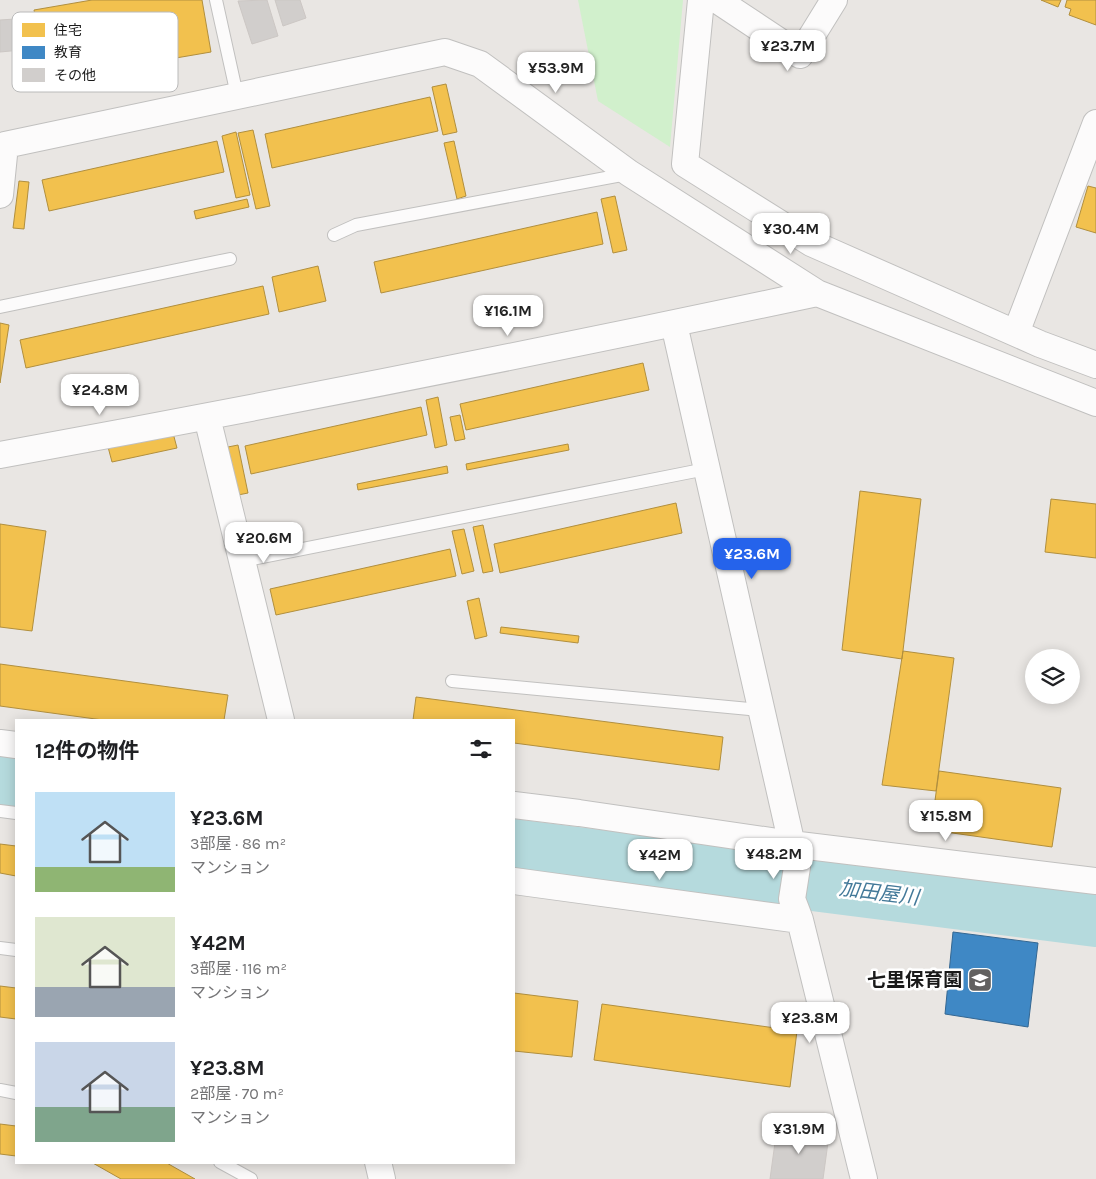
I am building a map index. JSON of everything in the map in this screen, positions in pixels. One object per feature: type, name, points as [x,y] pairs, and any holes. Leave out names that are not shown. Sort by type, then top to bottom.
[{"type":"street","points":[[701,0],[685,164],[811,243],[1040,344],[1096,365]]},
{"type":"street","points":[[717,0],[800,55],[834,0]]},
{"type":"street","points":[[0,195],[5,145],[445,52],[480,64],[629,173],[817,293],[1096,403]]},
{"type":"street","points":[[1016,333],[1088,166],[1096,123]]},
{"type":"street","points":[[0,455],[207,417],[567,346],[817,293]]},
{"type":"street","points":[[674,324],[794,856],[796,909],[864,1179]]},
{"type":"street","points":[[207,417],[281,719]]},
{"type":"street","points":[[0,743],[15,745]]},
{"type":"street","points":[[515,805],[579,813],[794,856],[1096,881]]},
{"type":"street","points":[[515,881],[796,909]]},
{"type":"street","points":[[378,1164],[382,1179]]},
{"type":"lane","points":[[216,0],[237,95]]},
{"type":"lane","points":[[334,235],[356,225],[629,173]]},
{"type":"lane","points":[[0,307],[230,259]]},
{"type":"lane","points":[[242,561],[706,469]]},
{"type":"lane","points":[[452,681],[760,710]]},
{"type":"lane","points":[[0,811],[15,813]]},
{"type":"lane","points":[[0,948],[15,950]]},
{"type":"lane","points":[[0,1090],[15,1093]]},
{"type":"lane","points":[[224,1164],[251,1179]]},
{"type":"green space","points":[[578,0],[683,0],[670,147],[598,101]]},
{"type":"building: 住宅","points":[[92,0],[202,0],[211,52],[178,58],[178,12],[34,12],[34,10]]},
{"type":"building: 住宅","points":[[1041,0],[1061,0],[1058,7]]},
{"type":"building: 住宅","points":[[1067,0],[1096,0],[1096,25],[1069,15],[1071,9],[1065,7]]},
{"type":"building: 住宅","points":[[446,84],[457,132],[443,135],[432,87]]},
{"type":"building: 住宅","points":[[430,97],[438,131],[272,168],[265,134]]},
{"type":"building: 住宅","points":[[253,130],[270,206],[256,209],[238,133]]},
{"type":"building: 住宅","points":[[236,132],[250,195],[236,198],[222,136]]},
{"type":"building: 住宅","points":[[217,141],[224,172],[49,211],[42,180]]},
{"type":"building: 住宅","points":[[454,141],[466,196],[457,199],[444,143]]},
{"type":"building: 住宅","points":[[19,181],[29,182],[24,229],[13,228]]},
{"type":"building: 住宅","points":[[1088,186],[1096,188],[1096,233],[1076,227]]},
{"type":"building: 住宅","points":[[615,196],[627,250],[613,253],[601,199]]},
{"type":"building: 住宅","points":[[247,199],[249,207],[196,219],[194,211]]},
{"type":"building: 住宅","points":[[597,212],[603,244],[381,293],[374,262]]},
{"type":"building: 住宅","points":[[318,266],[326,301],[279,312],[272,277]]},
{"type":"building: 住宅","points":[[263,286],[269,314],[26,368],[20,340]]},
{"type":"building: 住宅","points":[[0,323],[9,325],[0,383]]},
{"type":"building: 住宅","points":[[643,363],[649,390],[466,430],[460,404]]},
{"type":"building: 住宅","points":[[438,397],[447,445],[435,448],[426,400]]},
{"type":"building: 住宅","points":[[421,407],[427,435],[251,474],[245,446]]},
{"type":"building: 住宅","points":[[460,415],[465,439],[455,441],[450,417]]},
{"type":"building: 住宅","points":[[173,433],[177,448],[112,462],[108,447]]},
{"type":"building: 住宅","points":[[568,444],[569,450],[467,470],[466,464]]},
{"type":"building: 住宅","points":[[238,445],[248,493],[233,496],[223,448]]},
{"type":"building: 住宅","points":[[447,466],[448,473],[358,490],[357,484]]},
{"type":"building: 住宅","points":[[860,491],[921,499],[902,659],[842,650]]},
{"type":"building: 住宅","points":[[1051,499],[1096,504],[1096,558],[1045,552]]},
{"type":"building: 住宅","points":[[676,503],[682,533],[500,573],[494,544]]},
{"type":"building: 住宅","points":[[0,524],[46,531],[32,631],[0,627]]},
{"type":"building: 住宅","points":[[483,525],[493,571],[483,573],[473,527]]},
{"type":"building: 住宅","points":[[464,529],[474,571],[462,574],[452,531]]},
{"type":"building: 住宅","points":[[450,549],[456,576],[276,615],[270,589]]},
{"type":"building: 住宅","points":[[479,598],[487,636],[475,639],[467,601]]},
{"type":"building: 住宅","points":[[501,627],[579,636],[578,643],[500,633]]},
{"type":"building: 住宅","points":[[903,651],[954,658],[936,791],[882,785]]},
{"type":"building: 住宅","points":[[0,664],[228,695],[224,719],[96,719],[0,706]]},
{"type":"building: 住宅","points":[[416,697],[723,737],[719,770],[515,743],[515,719],[413,719]]},
{"type":"building: 住宅","points":[[939,771],[1061,788],[1052,847],[931,830]]},
{"type":"building: 住宅","points":[[0,844],[15,846],[15,876],[0,873]]},
{"type":"building: 住宅","points":[[0,986],[15,988],[15,1019],[0,1017]]},
{"type":"building: 住宅","points":[[515,993],[578,1001],[572,1057],[515,1051]]},
{"type":"building: 住宅","points":[[602,1004],[797,1031],[790,1087],[594,1060]]},
{"type":"building: 住宅","points":[[0,1124],[15,1126],[15,1156],[0,1154]]},
{"type":"building: 住宅","points":[[95,1164],[169,1164],[195,1179],[121,1179]]},
{"type":"building: 教育","points":[[953,932],[1038,943],[1028,1027],[945,1014]]},
{"type":"building: その他","points":[[267,0],[278,36],[252,44],[238,1]]},
{"type":"building: その他","points":[[275,0],[300,0],[306,18],[283,26]]},
{"type":"building: その他","points":[[12,19],[12,51],[0,52],[0,20]]},
{"type":"building: その他","points":[[777,1128],[829,1135],[823,1179],[770,1179]]},
{"type":"waterway","name":"加田屋川","points":[[0,781],[15,783]]},
{"type":"waterway","name":"加田屋川","points":[[515,846],[1096,920]]},
{"type":"place","name":"七里保育園","points":[[980,980]]}]
